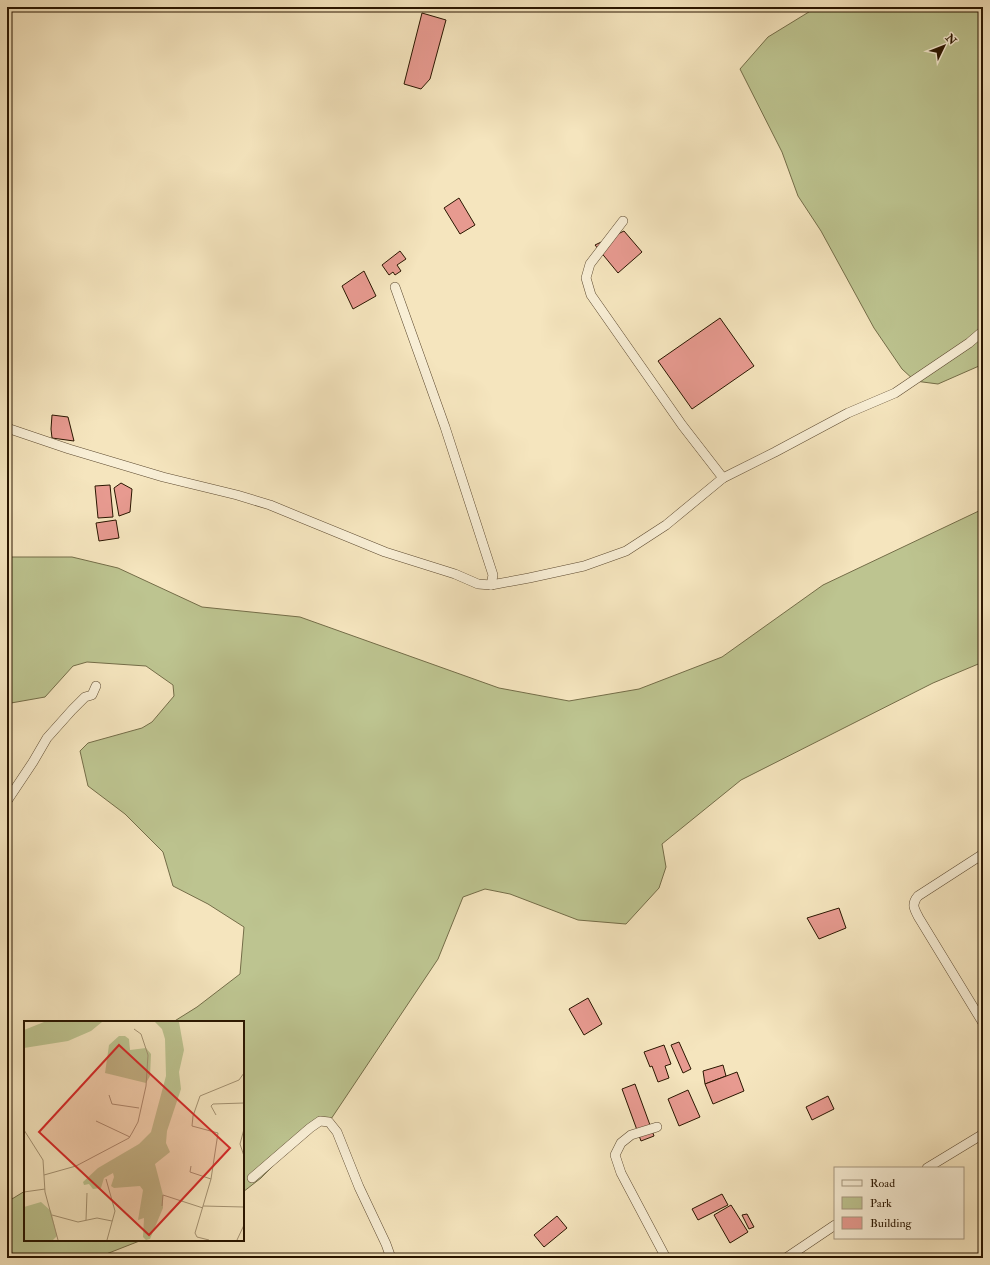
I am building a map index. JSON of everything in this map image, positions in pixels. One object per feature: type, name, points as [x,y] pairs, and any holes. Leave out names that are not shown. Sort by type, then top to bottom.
[{"type":"street","points":[[623,221],[590,264],[586,278],[591,295],[682,425],[723,478]]},
{"type":"street","points":[[395,286],[448,435],[493,576],[491,585]]},
{"type":"street","points":[[7,428],[69,450],[163,477],[237,495],[270,505],[385,552],[455,574],[478,584],[491,585],[584,566],[626,551],[666,525],[723,478],[776,452],[848,413],[895,393],[969,343],[983,331]]},
{"type":"street","points":[[7,801],[47,738],[85,697],[92,695],[96,686]]},
{"type":"street","points":[[983,854],[918,896],[914,900],[913,907],[983,1023]]},
{"type":"street","points":[[252,1178],[310,1128],[320,1121],[329,1122],[337,1132],[359,1187],[391,1258]]},
{"type":"street","points":[[657,1127],[631,1135],[621,1143],[615,1155],[621,1173],[666,1258]]},
{"type":"street","points":[[929,1167],[983,1134]]},
{"type":"street","points":[[786,1258],[834,1226]]},
{"type":"green space","points":[[817,7],[983,7],[983,363],[938,384],[915,381],[902,369],[874,328],[821,231],[798,196],[782,152],[740,69],[768,37]]},
{"type":"green space","points":[[983,509],[983,662],[933,683],[741,780],[662,844],[666,867],[659,888],[626,924],[578,920],[510,894],[485,889],[463,897],[438,959],[329,1122],[310,1128],[261,1178],[244,1191],[244,1021],[175,1021],[197,1007],[240,974],[244,927],[208,904],[173,886],[163,852],[125,814],[88,786],[80,751],[88,743],[142,728],[152,722],[174,696],[173,685],[146,666],[87,662],[73,666],[45,697],[11,703],[7,701],[7,557],[72,557],[118,568],[202,607],[300,617],[499,688],[569,701],[639,689],[722,657],[823,585]]},
{"type":"green space","points":[[24,1192],[24,1241],[139,1241],[96,1258],[7,1258],[7,1202]]},
{"type":"building","points":[[422,13],[446,20],[430,79],[421,89],[404,84]]},
{"type":"building","points":[[459,198],[475,225],[460,234],[444,208]]},
{"type":"building","points":[[624,231],[642,252],[618,273],[595,245]]},
{"type":"building","points":[[400,251],[406,259],[397,265],[401,271],[395,275],[393,272],[389,275],[382,265]]},
{"type":"building","points":[[364,271],[376,296],[353,309],[342,286]]},
{"type":"building","points":[[720,318],[754,366],[692,409],[658,361]]},
{"type":"building","points":[[52,415],[68,417],[74,441],[52,438]]},
{"type":"building","points":[[121,483],[132,489],[130,512],[119,516],[114,488]]},
{"type":"building","points":[[110,485],[113,517],[98,518],[95,486]]},
{"type":"building","points":[[116,520],[119,538],[99,541],[96,523]]},
{"type":"building","points":[[839,908],[846,928],[819,939],[807,918]]},
{"type":"building","points":[[588,998],[602,1024],[584,1035],[569,1009]]},
{"type":"building","points":[[679,1042],[691,1069],[683,1073],[671,1045]]},
{"type":"building","points":[[664,1045],[671,1064],[665,1066],[669,1078],[658,1082],[652,1066],[650,1067],[644,1052]]},
{"type":"building","points":[[723,1065],[726,1076],[705,1084],[703,1071]]},
{"type":"building","points":[[737,1072],[744,1091],[713,1104],[705,1084]]},
{"type":"building","points":[[635,1084],[654,1136],[641,1141],[622,1089]]},
{"type":"building","points":[[688,1090],[700,1117],[679,1126],[668,1099]]},
{"type":"building","points":[[828,1096],[834,1109],[812,1120],[806,1107]]},
{"type":"building","points":[[722,1194],[728,1205],[698,1220],[692,1209]]},
{"type":"building","points":[[731,1205],[748,1232],[730,1243],[714,1215]]},
{"type":"building","points":[[747,1214],[754,1227],[749,1229],[742,1215]]},
{"type":"building","points":[[557,1216],[567,1228],[544,1247],[534,1235]]}]
